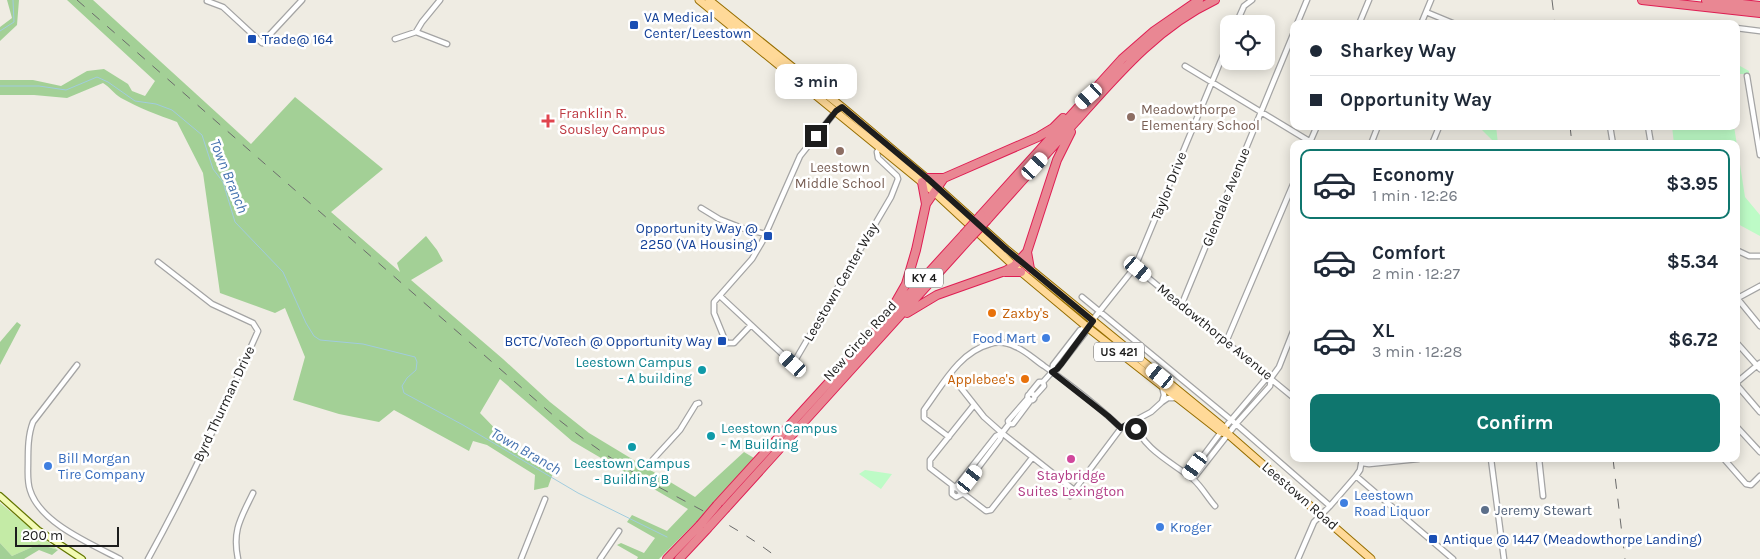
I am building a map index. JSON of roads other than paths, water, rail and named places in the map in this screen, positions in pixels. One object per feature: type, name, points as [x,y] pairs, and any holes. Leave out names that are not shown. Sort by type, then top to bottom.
[{"type":"highway","name":"New Circle Road","points":[[679,559],[717,505],[883,323],[984,218],[1093,97],[1122,60],[1144,39],[1199,0]]},
{"type":"highway","name":"New Circle Road","points":[[1093,97],[1146,46],[1174,24],[1214,0]]},
{"type":"highway","points":[[1642,0],[1760,13]]},
{"type":"highway","points":[[1706,0],[1760,6]]},
{"type":"highway","points":[[926,204],[924,180],[944,178],[1046,132],[1093,97]]},
{"type":"highway","points":[[895,321],[937,295],[1000,273],[1016,263],[1027,252],[1060,153],[1093,97]]},
{"type":"highway","points":[[883,323],[906,284],[926,204],[944,178]]},
{"type":"highway","name":"New Circle Road","points":[[667,559],[726,508],[895,321],[967,236]]},
{"type":"highway","points":[[1027,252],[1030,268]]},
{"type":"highway","points":[[1000,273],[1022,272]]},
{"type":"main road","name":"Leestown Road","points":[[699,0],[724,16],[839,109],[924,180],[1016,263],[1022,272],[1224,431],[1371,559]]},
{"type":"main road","name":"Leestown Road","points":[[709,0],[724,16]]},
{"type":"main road","name":"Leestown Road","points":[[1016,263],[1030,268],[1090,324],[1161,384],[1224,431]]},
{"type":"main road","points":[[0,496],[38,530],[82,559]]},
{"type":"street","points":[[206,1],[223,7],[262,43],[302,0]]},
{"type":"street","points":[[416,32],[440,0]]},
{"type":"street","points":[[1240,15],[1244,6],[1252,0]]},
{"type":"street","points":[[1299,20],[1307,0]]},
{"type":"street","points":[[1361,20],[1369,0]]},
{"type":"street","points":[[1423,20],[1431,0]]},
{"type":"street","points":[[1426,12],[1445,20]]},
{"type":"street","points":[[1740,28],[1760,31]]},
{"type":"street","points":[[395,39],[416,32],[447,44]]},
{"type":"street","name":"Glendale Avenue","points":[[1181,306],[1290,42]]},
{"type":"street","name":"Taylor Drive","points":[[1002,433],[1009,424],[1008,421],[1044,386],[1043,382],[1062,363],[1135,267],[1220,62]]},
{"type":"street","points":[[1185,66],[1290,130]]},
{"type":"street","points":[[1747,76],[1759,136],[1760,155]]},
{"type":"street","points":[[751,325],[734,343],[727,343],[714,313],[714,302],[752,259],[766,234],[800,156],[839,109]]},
{"type":"street","points":[[1291,130],[1306,140]]},
{"type":"street","name":"Leestown Center Way","points":[[720,296],[793,364],[891,197],[898,179],[878,158],[877,152],[882,145]]},
{"type":"street","points":[[1226,342],[1290,191]]},
{"type":"street","points":[[701,208],[719,219],[742,228],[766,234]]},
{"type":"street","points":[[1740,252],[1749,256],[1760,256]]},
{"type":"street","name":"Byrd Thurman Drive","points":[[148,559],[176,508],[258,331],[253,323],[212,304],[158,262]]},
{"type":"street","name":"Meadowthorpe Avenue","points":[[1135,267],[1290,395]]},
{"type":"street","points":[[1740,296],[1760,286]]},
{"type":"street","points":[[1082,297],[1231,419],[1330,506]]},
{"type":"street","points":[[1740,302],[1760,326]]},
{"type":"street","points":[[1188,476],[1224,431],[1236,424],[1270,386],[1271,378],[1278,367],[1290,338]]},
{"type":"street","points":[[949,437],[924,418],[924,410],[958,363],[990,344],[1003,342],[1018,347],[1121,428]]},
{"type":"street","points":[[1740,346],[1759,366],[1740,381]]},
{"type":"street","points":[[77,365],[34,422],[29,438],[28,482],[33,498],[38,506],[53,520],[70,533],[120,559]]},
{"type":"street","points":[[950,374],[974,405],[1002,433],[1074,490]]},
{"type":"street","points":[[1193,479],[1231,419],[1265,380],[1271,378]]},
{"type":"street","points":[[1161,384],[1163,389],[1162,402]]},
{"type":"street","points":[[1740,389],[1760,412]]},
{"type":"street","points":[[1070,496],[1121,428],[1152,412],[1168,398],[1180,398]]},
{"type":"street","points":[[647,466],[680,430],[696,404],[699,403]]},
{"type":"street","points":[[954,487],[930,468],[930,460],[974,405]]},
{"type":"street","points":[[1133,421],[1140,436],[1151,449],[1193,479],[1215,506]]},
{"type":"street","points":[[1740,430],[1760,452]]},
{"type":"street","points":[[1002,433],[1000,440],[961,493],[956,497],[952,494],[954,487],[996,436],[1002,433]]},
{"type":"street","points":[[961,493],[984,511],[991,510],[1032,458]]},
{"type":"street","points":[[1298,559],[1309,530],[1316,519],[1356,476],[1360,470],[1361,462]]},
{"type":"street","points":[[1365,462],[1369,464],[1389,462]]},
{"type":"street","points":[[1491,462],[1504,559]]},
{"type":"street","points":[[1539,462],[1544,496]]},
{"type":"street","points":[[1727,462],[1746,484],[1751,485],[1760,476]]},
{"type":"street","points":[[1356,476],[1453,559]]},
{"type":"street","points":[[238,559],[235,544],[236,531],[253,493]]},
{"type":"street","points":[[521,559],[545,498]]},
{"type":"street","points":[[600,559],[619,531]]},
{"type":"waterway","name":"Town Branch","points":[[0,31],[14,22],[13,0]]},
{"type":"waterway","name":"Town Branch","points":[[0,86],[39,86],[66,90],[97,77],[108,82],[135,101],[156,104],[172,110],[202,135],[213,169],[223,182],[235,222],[283,272],[306,323],[314,336],[320,340],[363,344],[415,357],[417,362],[416,370],[407,378],[402,386],[404,393],[463,425],[578,493],[667,537]]},
{"type":"railway","points":[[77,0],[554,416],[624,466],[732,527],[779,559]]},
{"type":"railway","points":[[1552,0],[1554,20]]},
{"type":"railway","points":[[1570,130],[1572,140]]},
{"type":"railway","points":[[1613,462],[1625,559]]},
{"type":"place","name":"VA Medical Center/Leestown","points":[[634,25]]},
{"type":"place","name":"Trade@ 164","points":[[252,39]]},
{"type":"place","name":"Meadowthorpe Elementary School","points":[[1131,117]]},
{"type":"place","name":"Franklin R. Sousley Campus","points":[[548,121]]},
{"type":"place","name":"Leestown Middle School","points":[[840,151]]},
{"type":"place","name":"Opportunity Way @ 2250 (VA Housing)","points":[[768,236]]},
{"type":"place","name":"Zaxby's","points":[[992,313]]},
{"type":"place","name":"Food Mart","points":[[1046,338]]},
{"type":"place","name":"BCTC/VoTech @ Opportunity Way","points":[[722,341]]},
{"type":"place","name":"Leestown Campus - A building","points":[[702,370]]},
{"type":"place","name":"Applebee's","points":[[1025,379]]},
{"type":"place","name":"Leestown Campus - M Building","points":[[711,436]]},
{"type":"place","name":"Leestown Campus - Building B","points":[[632,447]]},
{"type":"place","name":"Staybridge Suites Lexington","points":[[1071,459]]},
{"type":"place","name":"Bill Morgan Tire Company","points":[[48,466]]},
{"type":"place","name":"Leestown Road Liquor","points":[[1344,503]]},
{"type":"place","name":"Jeremy Stewart","points":[[1485,510]]},
{"type":"place","name":"Kroger","points":[[1160,527]]},
{"type":"place","name":"Antique @ 1447 (Meadowthorpe Landing)","points":[[1433,539]]}]
